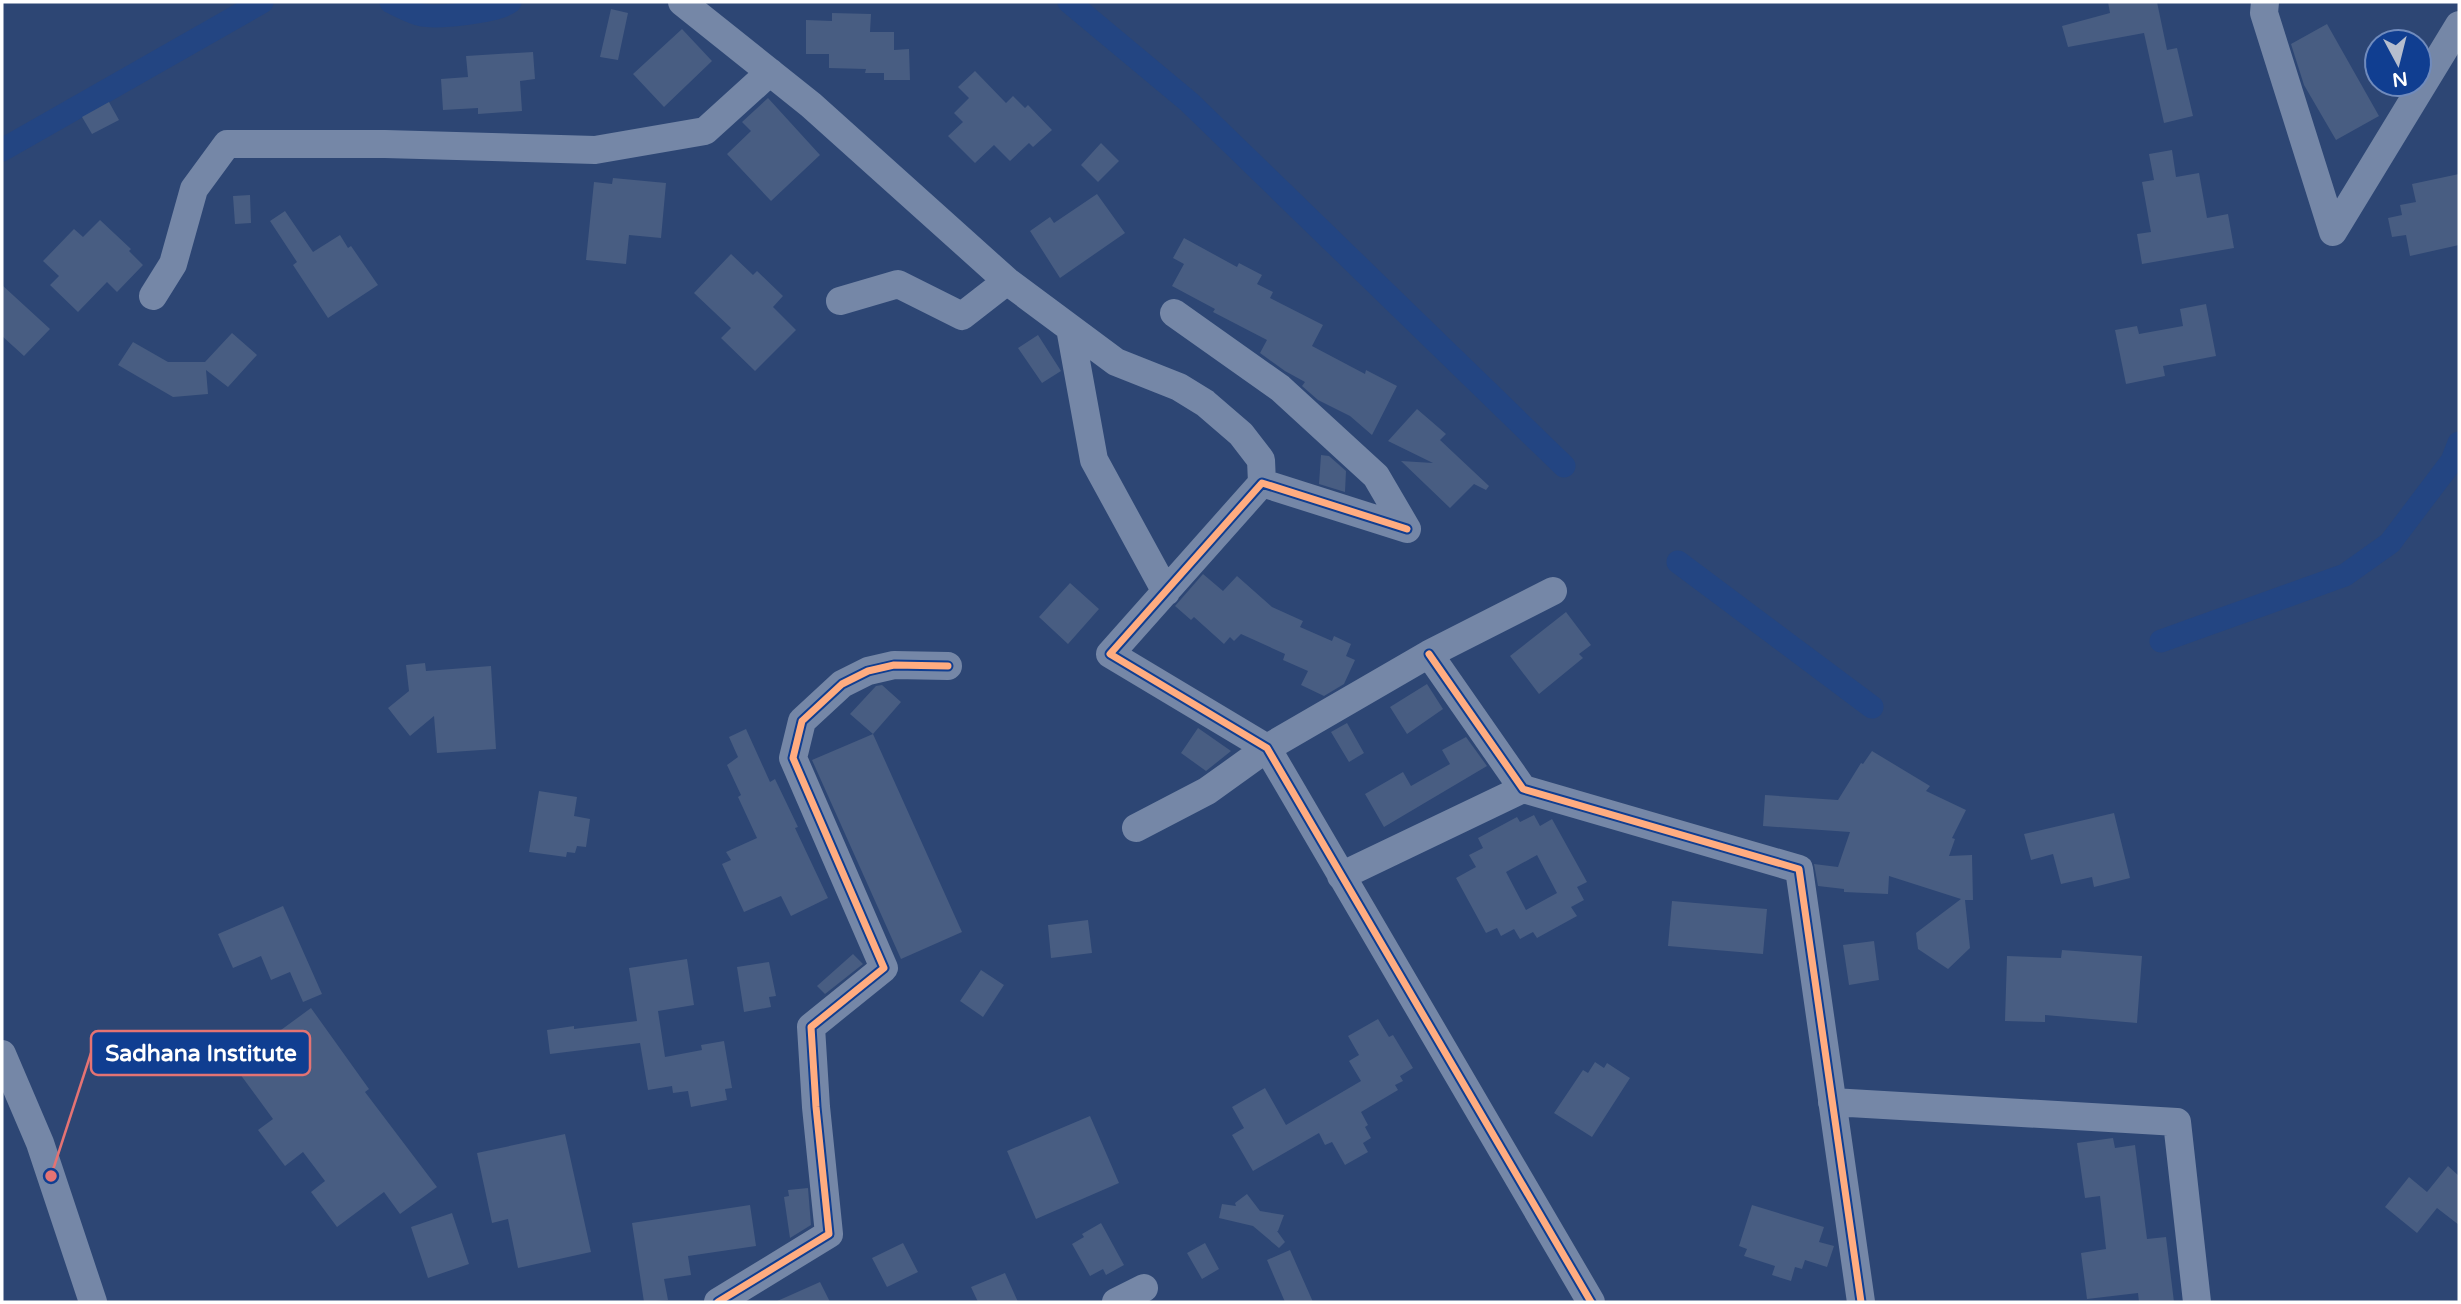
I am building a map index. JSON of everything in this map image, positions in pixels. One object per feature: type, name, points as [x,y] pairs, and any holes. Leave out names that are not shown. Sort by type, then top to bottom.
[{"type":"street","points":[[682,2],[811,104],[1007,281],[1116,362],[1179,387],[1205,403],[1241,434],[1261,460],[1262,483],[1111,654],[1267,748],[1591,1302]]},
{"type":"street","points":[[2265,2],[2264,13],[2333,232],[2459,25]]},
{"type":"street","points":[[153,296],[173,264],[194,189],[227,144],[385,144],[595,150],[705,131],[770,72]]},
{"type":"street","points":[[840,301],[898,284],[961,316],[1007,281]]},
{"type":"street","points":[[1174,313],[1280,388],[1376,476],[1406,529],[1262,483]]},
{"type":"street","points":[[1070,328],[1094,460],[1166,592]]},
{"type":"street","points":[[1136,828],[1207,791],[1267,748],[1429,654],[1553,591]]},
{"type":"street","points":[[1429,654],[1523,789],[1799,869],[1861,1302]]},
{"type":"street","points":[[718,1302],[829,1234],[811,1027],[884,968],[793,758],[802,721],[842,684],[868,671],[894,665],[948,666]]},
{"type":"street","points":[[1341,876],[1523,789]]},
{"type":"street","points":[[2,1054],[40,1143],[93,1302]]},
{"type":"street","points":[[1832,1102],[2177,1122],[2197,1302]]},
{"type":"street","points":[[1116,1302],[1144,1288]]},
{"type":"building","points":[[2108,2],[2157,2],[2167,50],[2177,48],[2193,116],[2164,123],[2144,33],[2068,47],[2062,26],[2110,13]]},
{"type":"building","points":[[611,9],[628,13],[618,60],[600,57]]},
{"type":"building","points":[[832,13],[871,14],[870,32],[894,32],[894,50],[909,49],[910,80],[884,80],[884,73],[865,73],[866,69],[829,68],[829,54],[806,54],[806,20],[832,21]]},
{"type":"building","points":[[2327,24],[2363,88],[2363,98],[2369,98],[2379,116],[2336,140],[2304,85],[2291,44]]},
{"type":"building","points":[[682,29],[712,61],[664,107],[633,74]]},
{"type":"building","points":[[533,52],[535,79],[520,81],[522,111],[478,114],[478,108],[443,110],[441,79],[468,77],[466,56]]},
{"type":"building","points":[[975,71],[1006,103],[1013,96],[1025,108],[1028,105],[1052,130],[1033,147],[1029,143],[1010,161],[994,145],[975,163],[948,136],[963,122],[954,113],[969,98],[958,87]]},
{"type":"building","points":[[768,98],[820,155],[771,201],[727,154],[751,131],[742,122]]},
{"type":"building","points":[[109,102],[119,120],[92,134],[82,117]]},
{"type":"building","points":[[1101,143],[1119,161],[1098,182],[1081,165]]},
{"type":"building","points":[[2172,150],[2176,177],[2199,173],[2207,218],[2228,214],[2234,248],[2142,264],[2137,234],[2151,232],[2142,182],[2154,180],[2149,154]]},
{"type":"building","points":[[2459,174],[2459,245],[2410,256],[2406,235],[2392,237],[2388,218],[2402,215],[2400,205],[2416,202],[2412,184]]},
{"type":"building","points":[[613,178],[666,183],[661,238],[629,235],[626,264],[586,260],[594,182],[612,184]]},
{"type":"building","points":[[1097,194],[1125,233],[1060,278],[1030,231],[1050,217],[1054,223]]},
{"type":"building","points":[[250,195],[251,223],[235,224],[233,196]]},
{"type":"building","points":[[285,211],[313,252],[340,235],[348,248],[351,246],[378,285],[328,318],[293,265],[297,262],[270,221]]},
{"type":"building","points":[[100,220],[131,249],[129,251],[143,265],[117,292],[107,282],[78,312],[50,285],[59,276],[43,261],[74,229],[83,237]]},
{"type":"building","points":[[1184,238],[1237,267],[1239,263],[1262,275],[1257,284],[1273,292],[1270,298],[1323,325],[1312,346],[1365,374],[1366,370],[1397,386],[1372,435],[1350,416],[1318,400],[1302,386],[1305,382],[1260,353],[1267,340],[1213,312],[1215,309],[1172,286],[1184,264],[1173,258]]},
{"type":"building","points":[[731,254],[753,275],[757,271],[783,296],[773,307],[796,330],[755,371],[721,338],[731,328],[694,293]]},
{"type":"building","points":[[2,285],[50,329],[24,356],[2,336]]},
{"type":"building","points":[[2206,304],[2216,356],[2163,366],[2165,376],[2126,384],[2115,330],[2137,326],[2139,334],[2183,326],[2180,309]]},
{"type":"building","points":[[232,333],[257,355],[228,387],[206,370],[208,394],[173,397],[118,365],[133,342],[168,362],[205,362]]},
{"type":"building","points":[[1038,335],[1061,371],[1042,383],[1018,348]]},
{"type":"building","points":[[1417,409],[1446,434],[1440,440],[1489,486],[1486,490],[1474,484],[1450,508],[1401,461],[1433,463],[1388,441]]},
{"type":"building","points":[[1321,455],[1329,456],[1346,471],[1345,492],[1319,484]]},
{"type":"building","points":[[1203,574],[1223,591],[1237,576],[1272,607],[1303,621],[1300,627],[1332,641],[1334,636],[1351,644],[1346,656],[1355,660],[1344,684],[1324,696],[1301,685],[1308,671],[1283,660],[1285,654],[1241,634],[1234,641],[1230,637],[1224,644],[1194,617],[1191,620],[1175,606]]},
{"type":"building","points":[[1070,583],[1099,609],[1068,644],[1039,617]]},
{"type":"building","points":[[1566,612],[1591,645],[1579,654],[1583,658],[1539,694],[1510,656]]},
{"type":"building","points":[[425,663],[426,671],[491,666],[496,749],[437,753],[434,716],[410,736],[388,708],[409,691],[406,665]]},
{"type":"building","points":[[1427,684],[1443,709],[1407,734],[1390,707]]},
{"type":"building","points":[[882,685],[901,702],[873,734],[850,714],[876,686]]},
{"type":"building","points":[[1347,723],[1364,753],[1349,762],[1331,732]]},
{"type":"building","points":[[1198,728],[1231,751],[1206,771],[1181,753]]},
{"type":"building","points":[[746,729],[770,782],[775,779],[828,898],[791,916],[781,896],[744,912],[722,864],[731,860],[726,852],[757,838],[727,765],[738,757],[729,737]]},
{"type":"building","points":[[873,734],[962,932],[901,959],[812,760]]},
{"type":"building","points":[[1466,737],[1487,766],[1384,827],[1365,794],[1403,772],[1411,786],[1450,764],[1442,750]]},
{"type":"building","points":[[1872,751],[1930,786],[1926,791],[1966,810],[1952,838],[1955,839],[1949,856],[1972,855],[1973,900],[1965,900],[1970,948],[1948,969],[1918,949],[1916,933],[1961,899],[1889,876],[1888,894],[1844,892],[1844,889],[1818,886],[1814,864],[1838,867],[1850,832],[1763,826],[1765,795],[1838,800],[1861,763],[1863,764]]},
{"type":"building","points":[[539,791],[577,797],[574,816],[590,819],[586,847],[577,846],[575,853],[567,852],[566,857],[529,852]]},
{"type":"building","points":[[2114,813],[2130,878],[2094,887],[2092,877],[2061,884],[2053,854],[2031,860],[2024,834]]},
{"type":"building","points":[[1534,815],[1540,826],[1552,819],[1587,882],[1577,887],[1584,900],[1571,907],[1577,916],[1537,938],[1533,932],[1520,939],[1514,929],[1501,936],[1497,928],[1486,933],[1456,878],[1476,867],[1469,855],[1483,848],[1478,838],[1517,817],[1520,822]],"holes":[[[1537,855],[1557,893],[1526,910],[1506,872]]]},
{"type":"building","points":[[1672,901],[1767,909],[1763,954],[1668,946]]},
{"type":"building","points":[[283,906],[322,994],[303,1002],[290,972],[271,980],[261,956],[233,968],[218,934]]},
{"type":"building","points":[[1088,920],[1092,953],[1051,958],[1048,925]]},
{"type":"building","points":[[1874,941],[1879,980],[1849,985],[1843,945]]},
{"type":"building","points":[[2062,950],[2142,956],[2137,1023],[2045,1015],[2045,1022],[2005,1021],[2007,956],[2061,958]]},
{"type":"building","points":[[853,954],[863,964],[825,994],[817,986]]},
{"type":"building","points":[[687,959],[694,1005],[658,1011],[665,1057],[702,1050],[701,1045],[724,1041],[732,1088],[725,1089],[727,1100],[691,1107],[688,1091],[673,1093],[672,1086],[648,1090],[640,1043],[550,1054],[547,1030],[637,1021],[629,968]]},
{"type":"building","points":[[769,962],[776,996],[769,997],[771,1007],[744,1012],[737,967]]},
{"type":"building","points":[[981,970],[1004,985],[983,1017],[960,1001]]},
{"type":"building","points":[[311,1008],[369,1089],[365,1092],[437,1187],[400,1214],[384,1192],[337,1227],[311,1192],[325,1181],[303,1152],[285,1166],[258,1130],[273,1119],[240,1074],[262,1058],[255,1049]]},
{"type":"building","points":[[1378,1019],[1389,1037],[1393,1035],[1413,1068],[1400,1076],[1403,1081],[1395,1085],[1398,1090],[1361,1112],[1371,1138],[1363,1143],[1368,1152],[1345,1165],[1332,1142],[1325,1145],[1319,1133],[1253,1171],[1232,1135],[1244,1128],[1232,1107],[1265,1088],[1286,1125],[1361,1081],[1349,1061],[1359,1055],[1348,1036]]},
{"type":"building","points":[[1595,1062],[1604,1068],[1607,1063],[1630,1078],[1592,1137],[1554,1113],[1583,1070],[1588,1073]]},
{"type":"building","points":[[1090,1116],[1119,1183],[1036,1219],[1007,1151]]},
{"type":"building","points":[[565,1134],[591,1252],[518,1268],[508,1219],[492,1223],[477,1153]]},
{"type":"building","points":[[2113,1138],[2115,1148],[2135,1145],[2147,1239],[2166,1237],[2174,1302],[2139,1302],[2138,1293],[2087,1299],[2081,1253],[2106,1249],[2100,1196],[2085,1198],[2077,1143]]},
{"type":"building","points":[[2448,1166],[2459,1176],[2459,1225],[2437,1208],[2417,1233],[2385,1207],[2409,1177],[2427,1192]]},
{"type":"building","points":[[808,1188],[811,1225],[790,1238],[784,1197],[789,1196],[788,1190]]},
{"type":"building","points":[[1247,1194],[1260,1211],[1284,1215],[1277,1231],[1285,1242],[1279,1248],[1253,1226],[1219,1218],[1222,1204],[1236,1206],[1235,1203]]},
{"type":"building","points":[[750,1205],[756,1246],[688,1256],[691,1275],[664,1279],[668,1300],[644,1302],[632,1223]]},
{"type":"building","points":[[1752,1205],[1824,1227],[1819,1242],[1834,1246],[1827,1267],[1805,1260],[1802,1269],[1795,1267],[1791,1281],[1772,1275],[1775,1266],[1744,1256],[1747,1249],[1739,1246]]},
{"type":"building","points":[[452,1213],[469,1264],[428,1278],[411,1227]]},
{"type":"building","points":[[1101,1223],[1124,1265],[1106,1275],[1103,1269],[1090,1276],[1072,1244],[1084,1237],[1082,1234]]},
{"type":"building","points":[[903,1243],[918,1272],[887,1287],[872,1258]]},
{"type":"building","points":[[1205,1243],[1219,1269],[1202,1279],[1187,1253]]},
{"type":"building","points":[[1290,1250],[1313,1302],[1285,1302],[1267,1260]]},
{"type":"building","points":[[1005,1273],[1018,1302],[978,1302],[971,1287]]},
{"type":"building","points":[[820,1282],[830,1302],[775,1302]]},
{"type":"waterway","points":[[2,150],[262,2]]},
{"type":"waterway","points":[[391,2],[414,13],[430,16],[493,9],[510,2]]},
{"type":"waterway","points":[[1069,2],[1189,102],[1564,466]]},
{"type":"waterway","points":[[2161,641],[2345,575],[2390,543],[2452,461],[2459,443]]},
{"type":"waterway","points":[[1678,562],[1872,707]]},
{"type":"cycle path","points":[[1407,529],[1262,483],[1110,654],[1267,748],[1591,1302]]},
{"type":"cycle path","points":[[1429,654],[1523,789],[1799,869],[1861,1302]]},
{"type":"cycle path","points":[[718,1302],[829,1234],[811,1027],[884,968],[793,758],[802,721],[842,684],[868,671],[894,665],[948,666]]},
{"type":"place","name":"Sadhana Institute","points":[[51,1176]]}]
